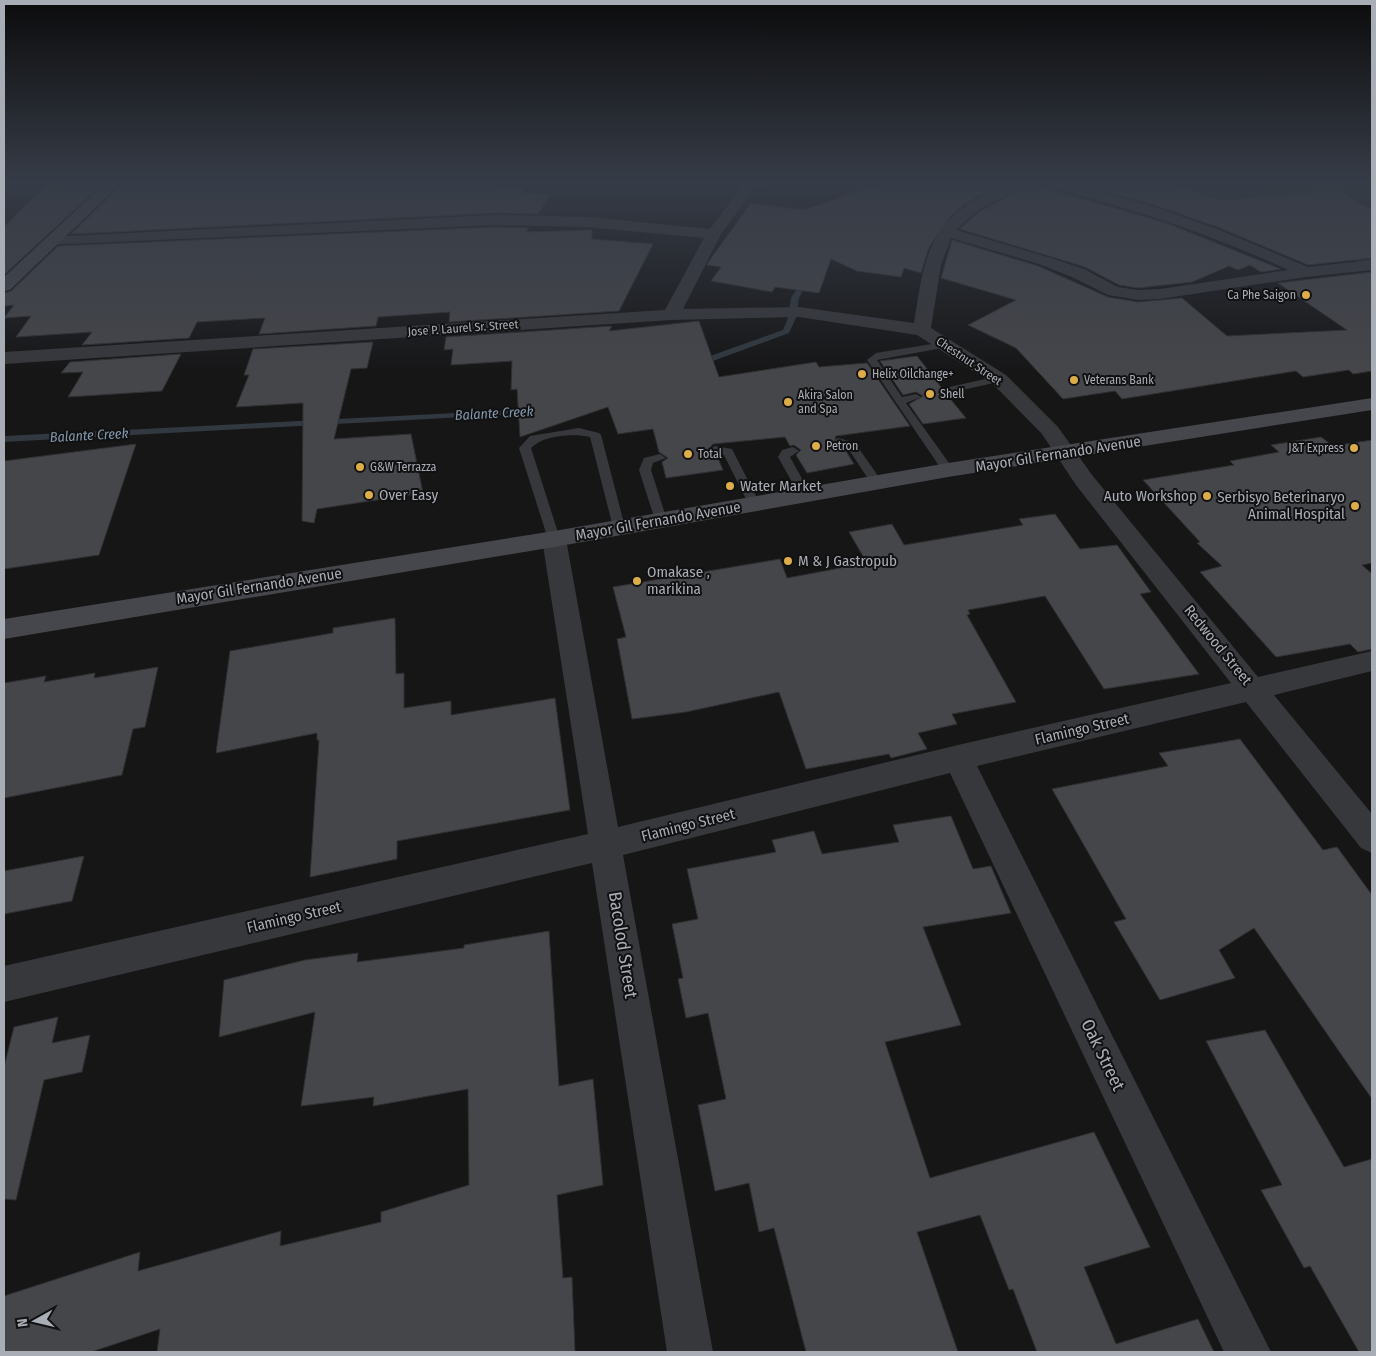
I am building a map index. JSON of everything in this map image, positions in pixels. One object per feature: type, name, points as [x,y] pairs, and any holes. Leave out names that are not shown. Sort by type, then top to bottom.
[{"type":"main road","points":[[4,286],[47,245]]},
{"type":"main road","name":"Mayor Gil Fernando Avenue","points":[[4,629],[554,539],[948,470],[1372,404]]},
{"type":"street","points":[[671,315],[708,245]]},
{"type":"street","name":"Chestnut Street","points":[[939,245],[936,252],[922,330],[999,379],[1051,431],[1063,452]]},
{"type":"street","points":[[991,245],[1078,273],[1114,291],[1138,295],[1160,294],[1306,272],[1372,266]]},
{"type":"street","points":[[1247,245],[1306,272]]},
{"type":"street","name":"Jose P. Laurel Sr. Street","points":[[4,358],[671,315],[790,312],[922,330]]},
{"type":"street","name":"Redwood Street","points":[[1063,452],[1372,838]]},
{"type":"street","name":"Bacolod Street","points":[[554,539],[690,1352]]},
{"type":"street","name":"Flamingo Street","points":[[4,984],[606,845],[958,758],[1372,661]]},
{"type":"street","name":"Oak Street","points":[[958,758],[1248,1352]]},
{"type":"lane","points":[[944,345],[876,356],[872,360],[899,402],[948,470]]},
{"type":"lane","points":[[944,391],[999,379]]},
{"type":"lane","points":[[899,402],[916,397]]},
{"type":"lane","points":[[554,539],[525,448],[534,438],[579,431],[595,435],[619,528]]},
{"type":"lane","points":[[839,441],[851,445],[877,483]]},
{"type":"lane","points":[[715,450],[728,452],[754,504]]},
{"type":"lane","points":[[793,451],[786,453],[784,456],[805,495]]},
{"type":"lane","points":[[660,458],[648,461],[645,470],[661,520]]},
{"type":"shaded area","points":[[1330,245],[1372,245],[1372,260],[1357,262]]},
{"type":"building","points":[[4,245],[36,245],[4,275]]},
{"type":"building","points":[[652,245],[619,311],[449,322],[450,312],[378,317],[376,326],[259,334],[265,318],[197,322],[189,338],[82,345],[92,332],[16,337],[31,316],[4,318],[14,305],[4,306],[4,293],[11,291],[58,246]]},
{"type":"building","points":[[720,245],[930,245],[921,273],[904,268],[901,277],[857,271],[831,259],[819,293],[775,287],[772,292],[711,281],[721,267],[707,265]]},
{"type":"building","points":[[950,245],[969,245],[1038,266],[1108,297],[1138,302],[1182,298],[1227,336],[1347,330],[1278,283],[1372,272],[1372,371],[1353,374],[1349,370],[1303,377],[1296,371],[1122,399],[1115,391],[1063,399],[1016,348],[968,325],[1016,300],[941,278]]},
{"type":"building","points":[[1014,245],[1222,245],[1281,269],[1261,272],[1250,265],[1238,270],[1229,266],[1192,282],[1138,288],[1119,285],[1085,267]]},
{"type":"building","points":[[1261,245],[1372,245],[1372,258],[1308,265]]},
{"type":"building","points":[[699,321],[719,377],[816,362],[819,367],[867,363],[910,426],[836,436],[833,444],[844,448],[854,464],[807,473],[796,455],[801,450],[794,445],[790,446],[785,437],[713,444],[707,451],[711,455],[717,456],[723,470],[666,478],[662,462],[668,458],[659,452],[653,429],[618,434],[608,407],[520,437],[517,389],[511,390],[512,361],[451,365],[453,349],[444,350],[446,337],[612,326],[609,331]]},
{"type":"building","points":[[373,342],[367,368],[351,369],[334,439],[411,434],[423,493],[317,509],[314,523],[302,521],[303,403],[236,407],[249,375],[244,375],[253,349]]},
{"type":"building","points":[[181,354],[162,391],[68,397],[83,372],[61,373],[70,362]]},
{"type":"building","name":"Shell","points":[[917,356],[941,387],[938,393],[947,395],[966,418],[923,424],[909,404],[923,396],[916,392],[903,395],[880,361]]},
{"type":"building","points":[[1321,437],[1333,446],[1372,440],[1372,563],[1362,565],[1372,574],[1372,649],[1358,652],[1350,644],[1276,657],[1200,572],[1222,566],[1197,543],[1200,542],[1143,480],[1234,465],[1230,461],[1279,452],[1271,445]]},
{"type":"building","points":[[136,444],[99,555],[4,569],[4,461]]},
{"type":"building","points":[[1055,514],[1080,549],[1117,545],[1151,592],[1140,594],[1199,674],[1104,689],[1045,596],[968,610],[970,614],[967,615],[1016,702],[952,714],[957,724],[918,733],[927,749],[891,758],[889,754],[806,769],[779,692],[686,712],[632,719],[617,639],[626,637],[613,587],[780,559],[787,578],[867,563],[849,532],[892,524],[904,545],[1023,525],[1019,519]]},
{"type":"building","points":[[395,618],[396,674],[404,673],[404,708],[451,701],[451,715],[555,698],[570,810],[397,841],[397,859],[310,877],[319,740],[317,740],[317,733],[216,753],[230,651],[333,633],[333,628]]},
{"type":"building","points":[[158,667],[145,727],[133,729],[122,775],[4,798],[4,683],[46,676],[44,682],[95,673],[94,678]]},
{"type":"building","points":[[1240,739],[1323,850],[1337,847],[1372,895],[1372,1099],[1254,928],[1219,950],[1235,978],[1160,1000],[1114,922],[1126,919],[1052,789],[1168,766],[1159,753]]},
{"type":"building","points":[[951,816],[973,869],[991,866],[1011,913],[923,927],[961,1025],[885,1042],[930,1178],[1094,1132],[1150,1247],[1084,1267],[1116,1344],[1198,1319],[1214,1352],[1037,1352],[1013,1289],[1009,1290],[980,1215],[917,1232],[958,1352],[806,1352],[774,1228],[759,1232],[749,1183],[715,1191],[698,1105],[726,1099],[708,1013],[686,1018],[678,979],[683,978],[672,924],[698,919],[687,869],[776,852],[772,840],[814,831],[822,854],[899,842],[893,825]]},
{"type":"building","points":[[84,856],[72,901],[4,914],[4,871]]},
{"type":"building","points":[[549,931],[559,1086],[593,1079],[603,1185],[557,1195],[563,1278],[572,1277],[575,1352],[157,1352],[160,1329],[91,1352],[4,1352],[4,1296],[140,1252],[138,1271],[281,1231],[280,1246],[381,1222],[381,1212],[469,1185],[468,1089],[373,1106],[374,1097],[301,1106],[315,1012],[219,1037],[224,980],[305,960],[358,953],[357,962],[464,948],[464,945]]},
{"type":"building","points":[[58,1017],[52,1043],[90,1035],[82,1072],[44,1080],[16,1200],[4,1199],[4,1067],[14,1027]]},
{"type":"building","points":[[1265,1030],[1344,1167],[1372,1159],[1372,1352],[1359,1352],[1310,1266],[1304,1268],[1261,1190],[1282,1185],[1206,1041]]},
{"type":"waterway","name":"Balante Creek","points":[[699,363],[786,331],[792,318],[795,298],[807,277]]},
{"type":"waterway","name":"Balante Creek","points":[[4,439],[534,411]]},
{"type":"place","name":"Ca Phe Saigon","points":[[1306,295]]},
{"type":"place","name":"Helix Oilchange+","points":[[862,374]]},
{"type":"place","name":"Veterans Bank","points":[[1074,380]]},
{"type":"place","name":"Shell","points":[[930,394]]},
{"type":"place","name":"Akira Salon and Spa","points":[[788,402]]},
{"type":"place","name":"Petron","points":[[816,446]]},
{"type":"place","name":"J&T Express","points":[[1354,448]]},
{"type":"place","name":"Total","points":[[688,454]]},
{"type":"place","name":"G&W Terrazza","points":[[360,467]]},
{"type":"place","name":"Water Market","points":[[730,486]]},
{"type":"place","name":"Over Easy","points":[[369,495]]},
{"type":"place","name":"Auto Workshop","points":[[1207,496]]},
{"type":"place","name":"Serbisyo Beterinaryo Animal Hospital","points":[[1355,506]]},
{"type":"place","name":"M & J Gastropub","points":[[788,561]]},
{"type":"place","name":"Omakase , marikina","points":[[637,581]]}]
